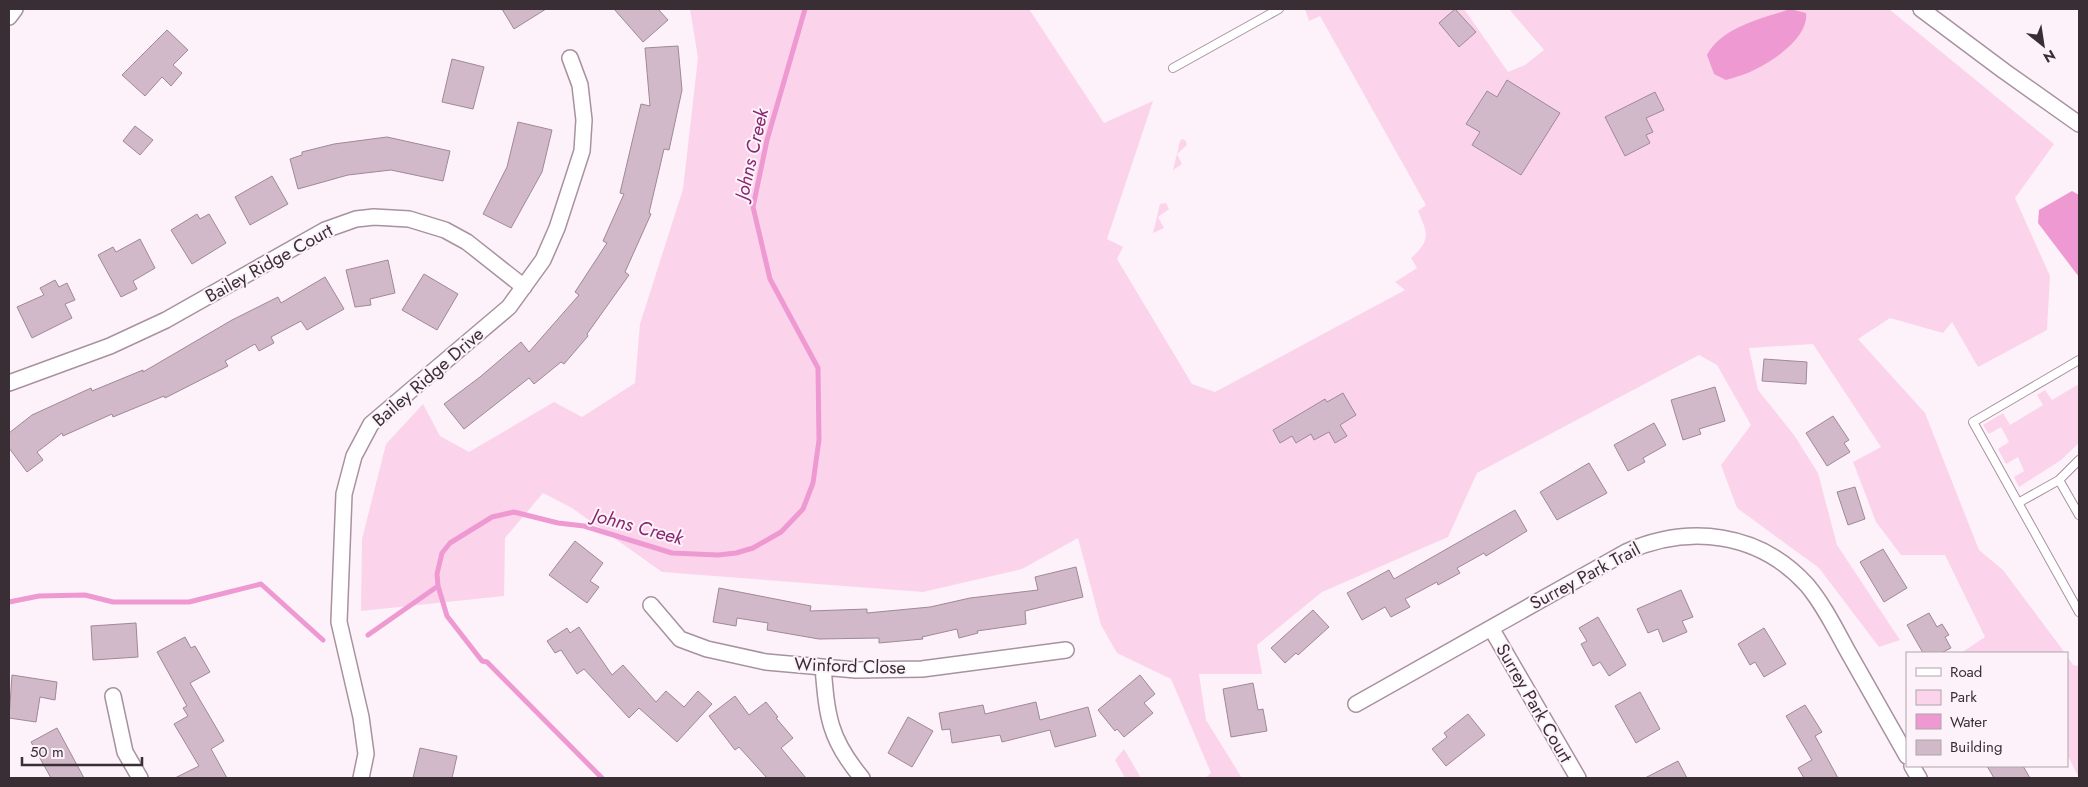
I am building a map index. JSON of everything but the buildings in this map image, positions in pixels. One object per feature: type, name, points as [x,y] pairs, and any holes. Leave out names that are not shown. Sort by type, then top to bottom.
[{"type":"street","points":[[9,17],[15,9]]},
{"type":"street","points":[[1922,9],[2004,71],[2079,124]]},
{"type":"street","name":"Bailey Ridge Drive","points":[[361,778],[366,754],[361,717],[339,622],[344,494],[354,456],[371,424],[509,307],[542,260],[557,228],[582,151],[584,120],[580,85],[570,58]]},
{"type":"street","name":"Bailey Ridge Court","points":[[9,383],[110,346],[166,320],[325,230],[356,219],[374,217],[409,219],[445,230],[467,242],[524,287]]},
{"type":"street","name":"Surrey Park Trail","points":[[1356,704],[1626,552],[1645,543],[1665,538],[1696,535],[1730,539],[1759,550],[1788,568],[1807,586],[1824,609],[1906,754]]},
{"type":"street","name":"Winford Close","points":[[651,605],[680,640],[707,649],[766,662],[856,670],[922,669],[1066,650]]},
{"type":"street","name":"Surrey Park Court","points":[[1491,628],[1578,778]]},
{"type":"street","points":[[823,667],[826,709],[833,734],[844,756],[862,778]]},
{"type":"street","points":[[113,696],[125,752],[140,778]]},
{"type":"street","points":[[1913,767],[1920,778]]},
{"type":"lane","points":[[1173,68],[1279,9]]},
{"type":"lane","points":[[2079,360],[1973,422],[2079,612]]},
{"type":"lane","points":[[2018,503],[2060,480],[2079,460]]},
{"type":"lane","points":[[2060,480],[2079,515]]},
{"type":"green space","points":[[690,9],[1029,9],[1104,123],[1153,101],[1107,239],[1123,247],[1117,259],[1192,384],[1215,392],[1405,290],[1395,282],[1417,268],[1411,258],[1425,241],[1424,226],[1418,211],[1426,205],[1320,16],[1309,21],[1305,9],[1464,9],[1508,72],[1525,65],[1544,50],[1509,9],[1889,9],[2054,144],[2015,198],[2050,276],[2047,330],[1978,367],[1952,322],[1943,333],[1890,318],[1858,339],[1925,413],[1979,550],[2003,570],[2064,652],[1962,652],[1985,637],[1945,555],[1901,555],[1876,522],[1853,462],[1881,447],[1813,344],[1749,348],[1758,390],[1794,435],[1818,473],[1837,545],[1900,640],[1879,647],[1819,568],[1737,508],[1721,465],[1751,425],[1717,365],[1699,355],[1477,473],[1448,537],[1322,592],[1257,645],[1262,674],[1199,674],[1206,720],[1242,778],[1205,778],[1211,773],[1171,679],[1117,653],[1101,625],[1078,538],[1022,569],[923,592],[662,572],[572,508],[543,493],[505,538],[504,596],[361,611],[362,539],[386,444],[423,404],[440,436],[469,452],[554,402],[582,417],[635,383],[640,324],[683,189],[698,58]]},
{"type":"green space","points":[[1182,139],[1185,140],[1187,145],[1177,154],[1182,164],[1173,170],[1180,141]]},
{"type":"green space","points":[[1166,203],[1169,209],[1158,217],[1164,228],[1153,233],[1160,204]]},
{"type":"green space","points":[[2079,384],[2079,443],[2061,460],[2019,487],[2014,477],[2024,471],[2018,457],[2006,464],[1998,449],[2009,442],[2001,427],[1989,434],[1983,425],[2003,413],[2010,425],[2043,405],[2037,395],[2045,390],[2052,400]]},
{"type":"green space","points":[[2068,658],[2073,665],[2079,666],[2079,778],[2068,756]]},
{"type":"green space","points":[[1124,749],[1141,778],[1125,778],[1115,760]]},
{"type":"water","points":[[1790,9],[1806,13],[1805,22],[1797,38],[1781,53],[1753,71],[1734,78],[1726,80],[1714,74],[1707,55],[1722,37],[1743,25]]},
{"type":"water","points":[[2072,191],[2079,195],[2079,277],[2038,223],[2039,210]]},
{"type":"waterway","name":"Johns Creek","points":[[602,778],[487,662],[482,661],[447,616],[438,586],[437,574],[442,553],[450,543],[492,517],[514,512],[558,523],[584,526],[672,553],[718,555],[736,553],[753,548],[781,532],[803,509],[813,483],[819,440],[818,368],[770,279],[753,207],[767,140],[805,9]]},
{"type":"waterway","points":[[9,602],[39,596],[85,595],[113,602],[189,602],[261,584],[323,640]]},
{"type":"waterway","points":[[368,635],[438,586]]}]
